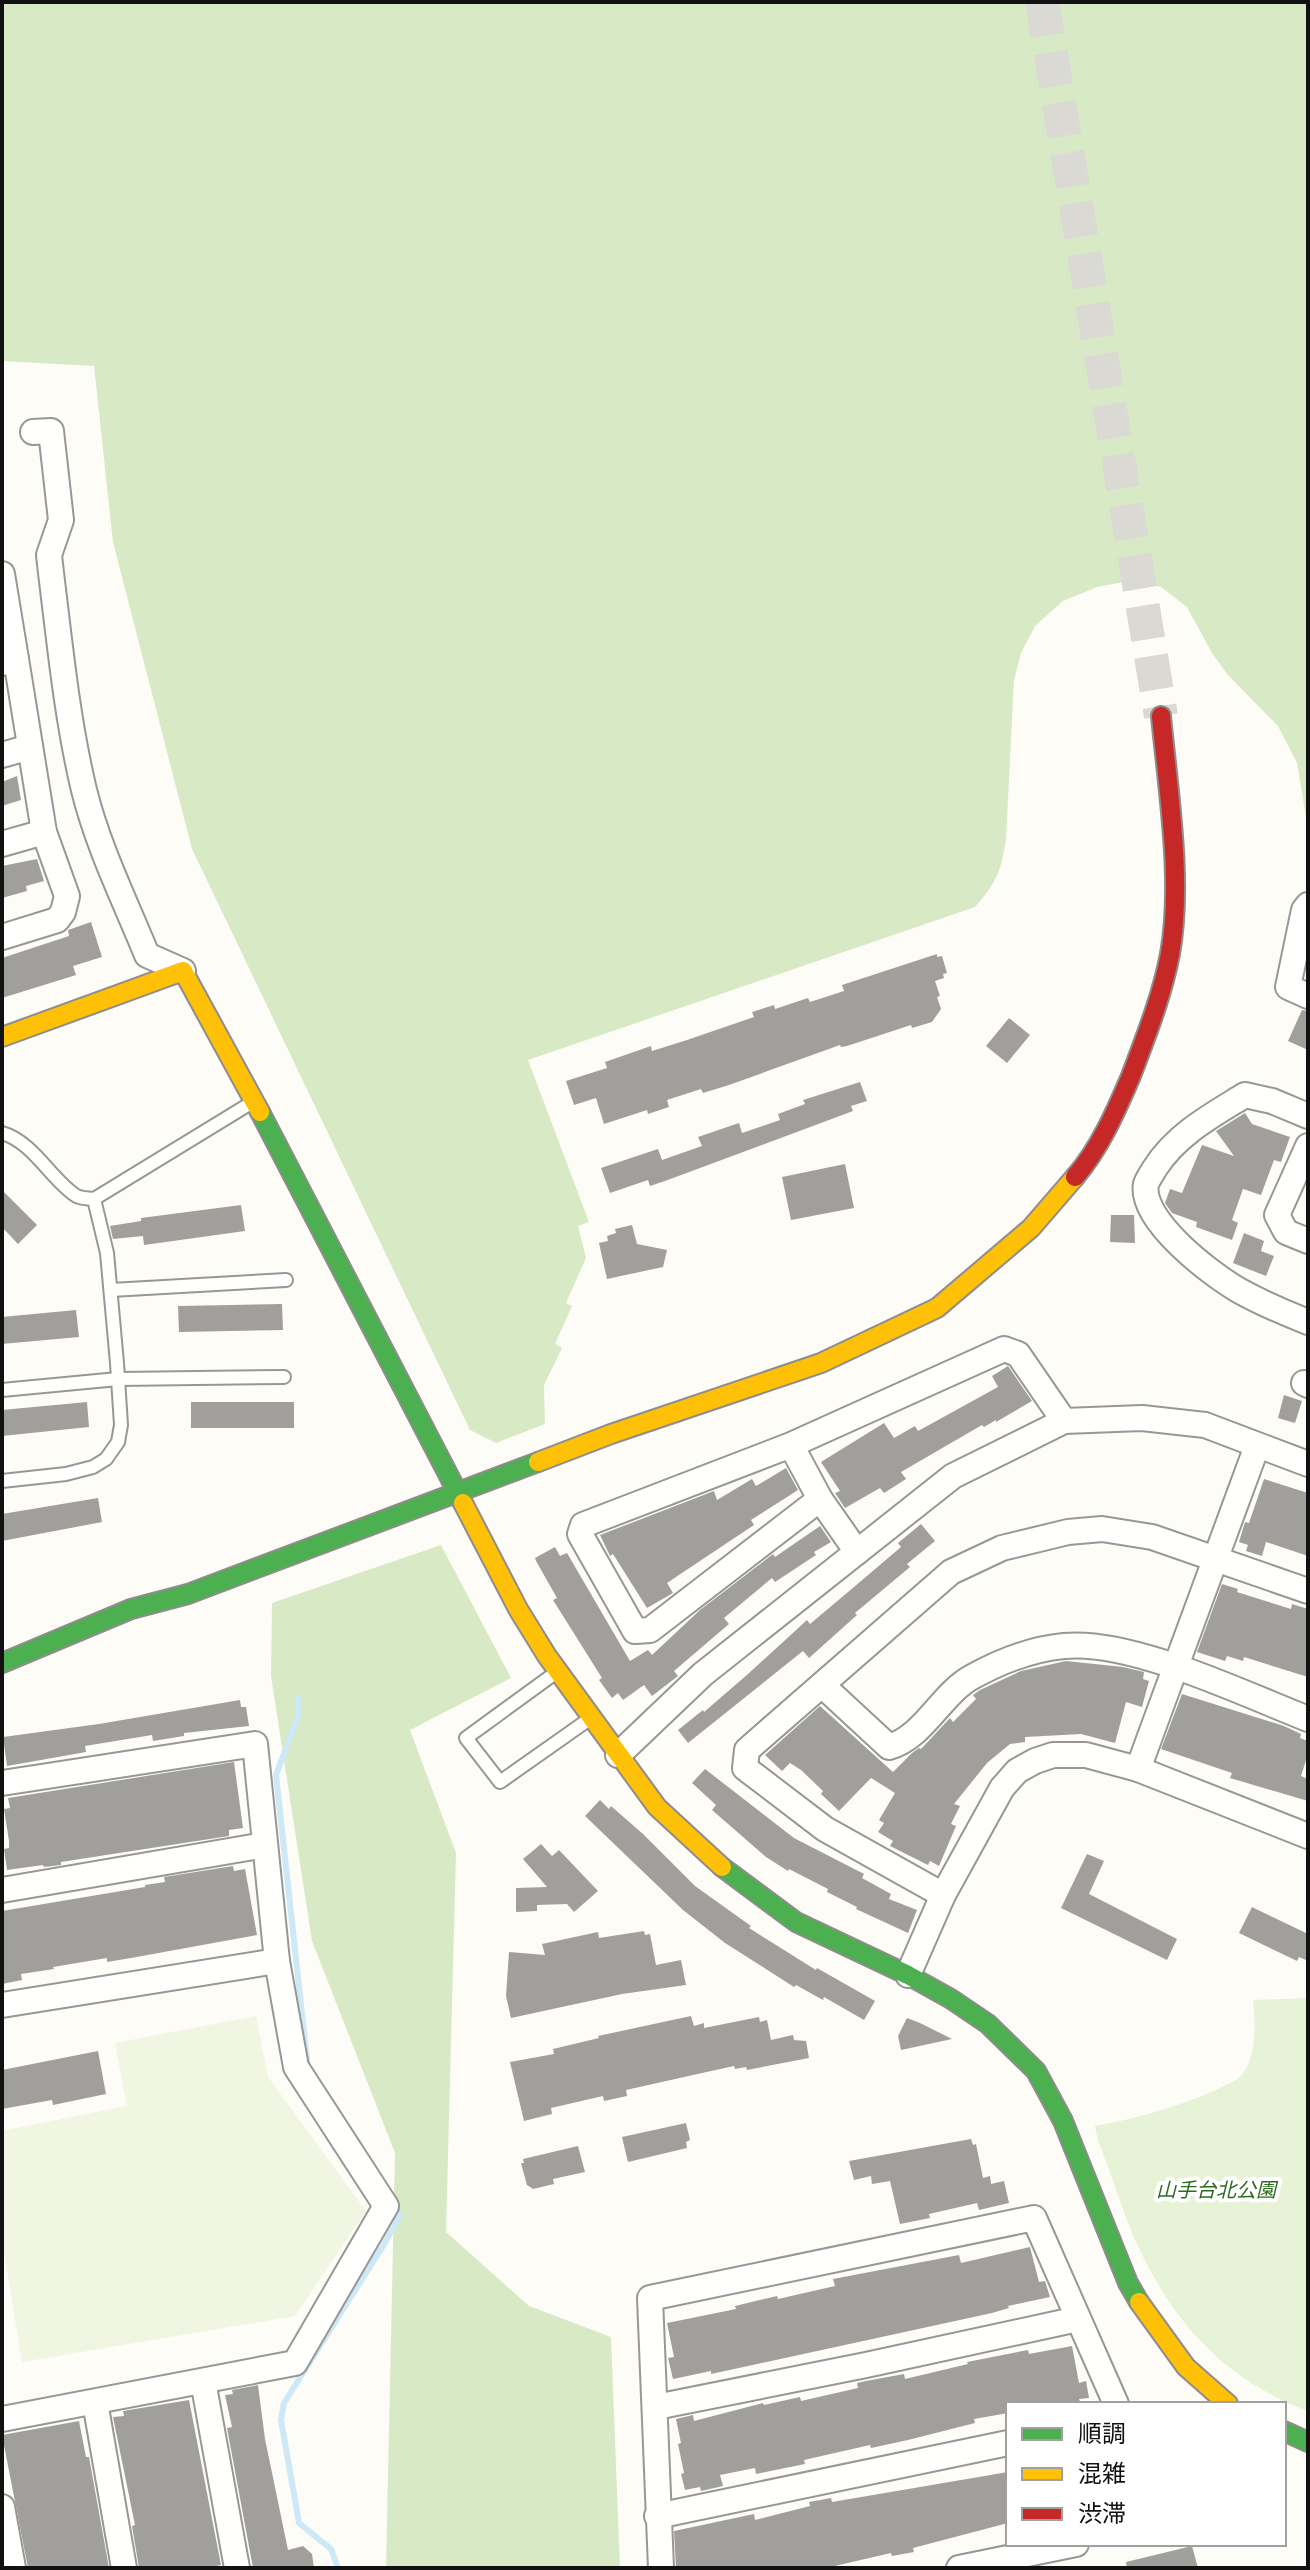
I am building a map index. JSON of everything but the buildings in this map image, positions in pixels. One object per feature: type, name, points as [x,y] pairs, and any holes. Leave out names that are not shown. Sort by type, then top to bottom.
[{"type":"street","points":[[33,432],[51,431],[61,520],[49,555],[51,573],[72,732],[85,793],[100,841],[147,955],[183,971],[254,1101],[518,1609],[558,1671],[657,1807],[725,1870],[796,1922],[908,1975],[988,2024],[1036,2071],[1063,2121],[1128,2283],[1148,2317],[1186,2367],[1226,2402]]},
{"type":"street","points":[[2,574],[9,661],[30,747],[44,832],[67,896],[63,912],[57,920],[2,937]]},
{"type":"street","points":[[2,1663],[131,1609],[188,1594],[611,1434],[821,1363],[937,1308],[1031,1228],[1079,1173],[1114,1117],[1150,1027],[1170,953],[1174,898],[1172,832],[1161,716]]},
{"type":"street","points":[[2,755],[30,747]]},
{"type":"street","points":[[2,844],[44,832]]},
{"type":"street","points":[[1308,905],[1304,910],[1288,987],[1308,996]]},
{"type":"street","points":[[2,1037],[183,971]]},
{"type":"street","points":[[1308,1116],[1272,1101],[1245,1095],[1185,1133],[1166,1151],[1146,1182],[1146,1198],[1159,1223],[1180,1246],[1238,1290],[1308,1322]]},
{"type":"street","points":[[1308,1146],[1277,1215],[1286,1232],[1308,1241]]},
{"type":"street","points":[[820,1499],[650,1630],[635,1631],[580,1534],[583,1525],[791,1445],[1004,1349],[1018,1354],[1064,1421]]},
{"type":"street","points":[[618,1755],[703,1674],[953,1476],[1064,1421],[1142,1418],[1205,1425],[1308,1464]]},
{"type":"street","points":[[791,1445],[820,1499],[857,1552]]},
{"type":"street","points":[[1138,1769],[1257,1446]]},
{"type":"street","points":[[943,1895],[825,1829],[745,1768],[747,1750],[951,1572],[1002,1548],[1068,1532],[1102,1529],[1152,1537],[1308,1591]]},
{"type":"street","points":[[144,1624],[188,1594]]},
{"type":"street","points":[[822,1685],[889,1747],[903,1743],[961,1683],[997,1663],[1033,1650],[1067,1645],[1117,1649],[1175,1667],[1308,1719]]},
{"type":"street","points":[[2,1783],[255,1744],[277,1961],[296,2067],[386,2206],[295,2363],[2,2419]]},
{"type":"street","points":[[908,1975],[943,1895],[1002,1788],[1017,1771],[1035,1761],[1053,1755],[1086,1755],[1138,1769],[1308,1836]]},
{"type":"street","points":[[2,1890],[265,1845]]},
{"type":"street","points":[[2,2005],[277,1961]]},
{"type":"street","points":[[661,2568],[650,2298],[1034,2218],[1115,2402]]},
{"type":"street","points":[[656,2407],[1078,2319]]},
{"type":"street","points":[[203,2381],[237,2568]]},
{"type":"street","points":[[95,2402],[124,2568]]},
{"type":"street","points":[[1286,2432],[1308,2442]]},
{"type":"street","points":[[657,2516],[1006,2443]]},
{"type":"street","points":[[2,2507],[13,2568]]},
{"type":"street","points":[[959,2568],[1066,2546]]},
{"type":"lane","points":[[2,1133],[10,1135],[33,1154],[77,1197],[94,1199],[254,1101]]},
{"type":"lane","points":[[2,1481],[66,1474],[93,1467],[106,1459],[118,1442],[121,1425],[111,1290],[107,1253],[94,1199]]},
{"type":"lane","points":[[111,1290],[286,1280]]},
{"type":"lane","points":[[2,1390],[118,1379],[284,1377]]},
{"type":"lane","points":[[558,1671],[466,1738],[500,1782],[591,1718]]},
{"type":"green space","points":[[2,2],[1308,2],[1308,829],[1297,763],[1278,726],[1227,674],[1187,607],[1161,587],[1129,581],[1097,587],[1063,601],[1035,626],[1021,653],[1014,680],[1006,839],[1000,868],[975,907],[528,1060],[589,1222],[578,1226],[586,1258],[566,1303],[572,1306],[555,1344],[562,1348],[544,1385],[545,1424],[496,1443],[470,1430],[192,849],[113,542],[94,366],[2,361]]},
{"type":"green space","points":[[441,1545],[511,1678],[410,1730],[456,1853],[446,2232],[529,2306],[611,2337],[620,2568],[386,2568],[395,2153],[312,1941],[271,1676],[272,1603]]},
{"type":"green space","name":"山手台北公園","points":[[1308,1998],[1308,2411],[1251,2383],[1227,2366],[1185,2324],[1137,2244],[1095,2126],[1177,2105],[1237,2080],[1246,2069],[1253,2050],[1253,2000]]},
{"type":"green space","points":[[256,2016],[268,2077],[366,2211],[295,2316],[22,2362],[2,2241],[2,2131],[127,2106],[115,2043]]},
{"type":"waterway","points":[[299,1698],[298,1716],[276,1775],[308,2069]]},
{"type":"waterway","points":[[338,2568],[331,2549],[299,2523],[281,2420],[284,2403],[399,2217],[396,2206]]},
{"type":"tunnel","points":[[1042,2],[1161,716]]},
{"type":"traffic: fast","points":[[260,1112],[463,1503]]},
{"type":"traffic: fast","points":[[2,1663],[131,1609],[188,1594],[538,1462]]},
{"type":"traffic: fast","points":[[722,1867],[796,1922],[951,1999],[988,2024],[1036,2071],[1063,2121],[1128,2283],[1139,2302]]},
{"type":"traffic: fast","points":[[1286,2432],[1308,2442]]},
{"type":"traffic: slow","points":[[2,1037],[183,971],[260,1112]]},
{"type":"traffic: slow","points":[[538,1462],[821,1363],[937,1308],[1031,1228],[1075,1177]]},
{"type":"traffic: slow","points":[[463,1503],[518,1609],[547,1656],[657,1807],[722,1867]]},
{"type":"traffic: slow","points":[[1139,2302],[1186,2367],[1226,2402]]},
{"type":"traffic: jam","points":[[1075,1177],[1100,1142],[1131,1076],[1158,1001],[1170,954],[1174,926],[1175,866],[1161,716]]}]
